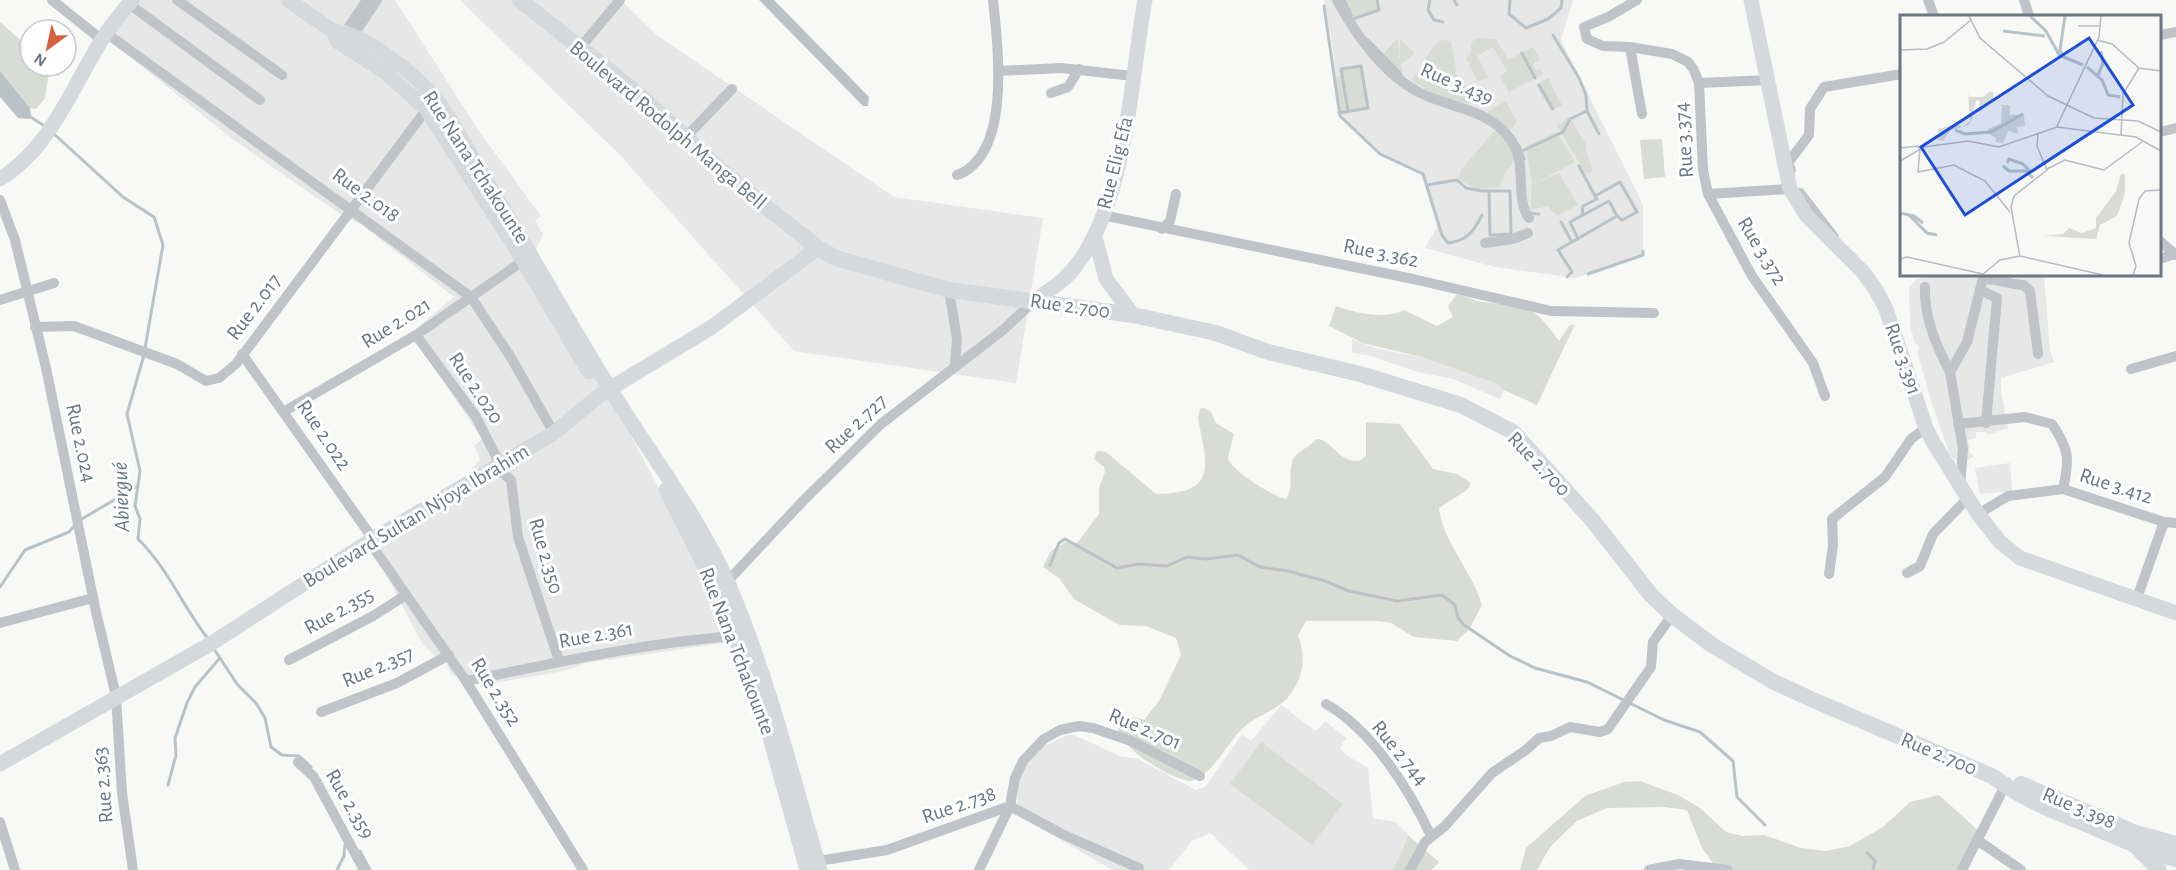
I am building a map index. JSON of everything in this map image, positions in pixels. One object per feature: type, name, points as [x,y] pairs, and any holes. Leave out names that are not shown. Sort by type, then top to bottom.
[{"type":"main road","name":"Rue Nana Tchakounte","points":[[288,0],[343,37],[401,66],[431,104],[517,240],[606,392]]},
{"type":"main road","name":"Boulevard Rodolph Manga Bell","points":[[520,0],[579,49],[638,93],[725,174],[818,248]]},
{"type":"main road","name":"Rue Elig Efa","points":[[1034,301],[1064,279],[1095,237],[1123,144],[1144,0]]},
{"type":"main road","name":"Rue 3.391","points":[[1751,0],[1769,80],[1783,167],[1790,189],[1807,216],[1863,272],[1886,309],[1926,428],[1978,514],[2000,542],[2020,558],[2136,601],[2176,613]]},
{"type":"main road","points":[[0,179],[20,165],[44,138],[104,36],[130,2]]},
{"type":"main road","points":[[1095,237],[1106,279],[1133,315]]},
{"type":"main road","name":"Rue Nana Tchakounte","points":[[517,240],[524,261],[606,392],[661,473],[723,586],[771,701],[815,867]]},
{"type":"main road","name":"Rue 2.700","points":[[818,248],[845,261],[949,290],[1133,315],[1195,327],[1268,352],[1360,374],[1461,405],[1513,432],[1672,615],[1712,645],[1772,681],[2002,781],[2059,813],[2152,854],[2173,854]]},
{"type":"main road","name":"Boulevard Sultan Njoya Ibrahim","points":[[0,764],[212,643],[373,538],[554,433],[606,392],[712,327],[818,248]]},
{"type":"main road","name":"Rue Nana Tchakounte","points":[[723,586],[734,636],[762,709],[815,867]]},
{"type":"main road","name":"Rue 3.398","points":[[2002,781],[2173,854]]},
{"type":"main road","points":[[2133,844],[2159,870]]},
{"type":"street","name":"Rue 2.018","points":[[52,0],[352,208],[471,297],[510,356],[554,433]]},
{"type":"street","points":[[177,0],[282,75]]},
{"type":"street","points":[[343,37],[367,0]]},
{"type":"street","points":[[343,37],[377,0]]},
{"type":"street","points":[[579,49],[620,0]]},
{"type":"street","points":[[957,175],[968,171],[978,162],[990,138],[998,107],[993,0]]},
{"type":"street","name":"Rue 3.439","points":[[1337,0],[1351,27],[1379,60],[1401,80],[1424,95],[1483,116],[1509,136],[1520,154],[1523,210],[1529,218]]},
{"type":"street","points":[[1630,47],[1603,46],[1587,39],[1584,27],[1608,17],[1637,0]]},
{"type":"street","points":[[1928,0],[1934,15]]},
{"type":"street","points":[[2024,0],[2029,15]]},
{"type":"street","points":[[130,2],[260,100]]},
{"type":"street","points":[[2161,35],[2176,32]]},
{"type":"street","name":"Rue 3.374","points":[[1642,114],[1630,47],[1672,54],[1688,62],[1699,83],[1703,170],[1708,194]]},
{"type":"street","points":[[998,71],[1079,69],[1133,76]]},
{"type":"street","points":[[1051,93],[1068,87],[1079,69]]},
{"type":"street","points":[[1844,253],[1828,227],[1800,194],[1788,163],[1809,135],[1810,109],[1824,87],[1900,74]]},
{"type":"street","name":"Rue 3.374","points":[[1699,83],[1769,80]]},
{"type":"street","points":[[685,138],[732,89]]},
{"type":"street","name":"Rue 2.017","points":[[35,327],[74,326],[177,364],[210,382],[230,370],[243,354],[431,104]]},
{"type":"street","points":[[2161,132],[2176,128]]},
{"type":"street","name":"Rue 3.372","points":[[1790,189],[1708,194],[1752,276],[1813,363],[1826,396]]},
{"type":"street","points":[[1162,229],[1170,220],[1176,194]]},
{"type":"street","name":"Rue 2.024","points":[[0,200],[15,240],[116,696]]},
{"type":"street","name":"Rue 3.362","points":[[1102,215],[1413,279],[1551,311],[1654,313]]},
{"type":"street","points":[[1485,243],[1513,239],[1528,232]]},
{"type":"street","points":[[2161,242],[2176,255]]},
{"type":"street","points":[[2161,259],[2176,255]]},
{"type":"street","name":"Rue 2.021","points":[[285,411],[416,335],[524,261]]},
{"type":"street","points":[[1982,281],[1999,278],[2010,285],[2025,285],[2030,291],[2038,354]]},
{"type":"street","points":[[1950,372],[1967,342],[1982,281]]},
{"type":"street","points":[[1982,281],[1997,298],[1986,423]]},
{"type":"street","points":[[0,300],[54,283]]},
{"type":"street","points":[[1907,573],[1920,566],[1933,534],[1964,493],[1963,449],[1950,372],[1929,324],[1924,304],[1925,287]]},
{"type":"street","points":[[949,290],[957,339],[955,366]]},
{"type":"street","name":"Rue 2.727","points":[[723,586],[803,501],[881,424],[1003,330],[1034,301]]},
{"type":"street","name":"Rue 2.020","points":[[416,335],[476,417],[500,464]]},
{"type":"street","name":"Rue 2.022","points":[[243,354],[373,538]]},
{"type":"street","points":[[2131,369],[2176,356]]},
{"type":"street","points":[[1959,424],[1986,423],[2025,417],[2052,424],[2064,442],[2069,464],[2063,489]]},
{"type":"street","points":[[1829,574],[1833,546],[1832,519],[1885,477],[1911,439],[1926,428]]},
{"type":"street","name":"Rue 2.350","points":[[500,464],[500,471],[511,480],[518,537],[559,660]]},
{"type":"street","name":"Rue 3.412","points":[[1978,514],[2008,496],[2063,489],[2164,522],[2176,523]]},
{"type":"street","points":[[2136,601],[2164,522]]},
{"type":"street","name":"Rue 2.352","points":[[373,538],[373,547],[466,681],[583,870]]},
{"type":"street","name":"Rue 2.355","points":[[289,660],[373,616],[406,595]]},
{"type":"street","points":[[0,623],[93,598]]},
{"type":"street","points":[[1410,870],[1431,836],[1445,826],[1492,773],[1526,750],[1539,738],[1551,736],[1570,727],[1600,732],[1608,729],[1651,667],[1653,642],[1672,615]]},
{"type":"street","name":"Rue 2.361","points":[[466,681],[559,660],[674,640],[734,636]]},
{"type":"street","name":"Rue 2.357","points":[[321,712],[397,683],[449,655]]},
{"type":"street","name":"Rue 2.363","points":[[116,696],[122,794],[133,870]]},
{"type":"street","name":"Rue 2 744","points":[[1326,704],[1349,721],[1383,757],[1416,804],[1431,836]]},
{"type":"street","name":"Rue 2.701","points":[[979,870],[1011,806],[1015,778],[1023,761],[1044,739],[1060,730],[1079,726],[1131,741],[1200,776]]},
{"type":"street","name":"Rue 2.359","points":[[298,762],[314,777],[364,870]]},
{"type":"street","points":[[1962,870],[1986,822],[2002,781]]},
{"type":"street","name":"Rue 2.738","points":[[815,867],[887,850],[1011,806],[1062,834],[1139,868]]},
{"type":"street","points":[[0,822],[15,870]]},
{"type":"street","points":[[1977,840],[2021,870]]},
{"type":"street","points":[[1649,870],[1679,864],[1728,870]]},
{"type":"shaded area","points":[[136,0],[395,0],[479,131],[541,216],[535,221],[543,234],[534,254],[710,584],[730,630],[724,643],[586,663],[564,671],[493,683],[452,675],[444,660],[437,658],[423,645],[370,544],[450,495],[480,459],[474,446],[482,439],[411,333],[454,297],[362,225],[343,216],[235,141],[110,41]]},
{"type":"shaded area","points":[[460,0],[621,0],[658,36],[894,197],[1043,218],[1016,383],[794,351],[619,154]]},
{"type":"shaded area","points":[[759,0],[774,0],[869,97],[868,106],[863,106]]},
{"type":"shaded area","points":[[1324,0],[1573,0],[1561,40],[1643,205],[1643,255],[1576,278],[1495,267],[1425,248],[1437,227],[1423,174],[1380,154],[1340,116],[1332,42]]},
{"type":"shaded area","points":[[1345,0],[1377,0],[1380,9],[1353,19]]},
{"type":"shaded area","points":[[0,22],[18,38],[18,78],[48,78],[45,98],[36,109],[30,108],[0,71]]},
{"type":"shaded area","points":[[1398,38],[1400,60],[1400,39],[1415,53],[1401,64],[1402,74],[1382,55]]},
{"type":"shaded area","points":[[1476,38],[1496,39],[1508,60],[1533,47],[1540,59],[1533,64],[1536,71],[1540,69],[1543,74],[1509,92],[1500,76],[1507,71],[1493,47],[1477,56],[1489,78],[1477,81],[1466,58],[1471,54],[1471,43]]},
{"type":"shaded area","points":[[1441,40],[1451,41],[1459,87],[1468,86],[1471,103],[1447,99],[1411,79],[1419,71],[1431,49]]},
{"type":"shaded area","points":[[1361,66],[1368,108],[1348,112],[1345,92],[1347,111],[1339,112],[1334,77],[1342,76],[1341,69]]},
{"type":"shaded area","points":[[0,71],[30,108],[29,119],[18,118],[0,97]]},
{"type":"shaded area","points":[[1548,78],[1562,105],[1551,111],[1536,85]]},
{"type":"shaded area","points":[[1506,101],[1517,122],[1509,131],[1485,113]]},
{"type":"shaded area","points":[[1569,117],[1587,146],[1585,148],[1593,171],[1586,174],[1557,126]]},
{"type":"shaded area","points":[[1496,129],[1506,138],[1517,158],[1506,171],[1499,187],[1477,190],[1459,179],[1461,170]]},
{"type":"shaded area","points":[[1557,132],[1575,162],[1534,184],[1559,173],[1578,205],[1557,216],[1548,206],[1530,210],[1532,185],[1526,146]]},
{"type":"shaded area","points":[[1662,139],[1665,177],[1644,179],[1640,140]]},
{"type":"shaded area","points":[[1930,276],[2044,276],[2050,350],[2054,362],[2001,378],[2001,391],[2008,428],[1987,435],[1986,432],[1976,432],[1976,438],[1968,440],[1970,454],[1972,453],[1973,457],[1968,460],[1957,461],[1950,455],[1917,351],[1919,346],[1915,343],[1910,326],[1909,287],[1917,279]]},
{"type":"shaded area","points":[[1456,295],[1527,309],[1542,319],[1559,341],[1569,326],[1575,324],[1537,405],[1504,390],[1495,383],[1425,358],[1363,343],[1329,326],[1336,306],[1379,315],[1404,310],[1437,326],[1453,317],[1448,306]]},
{"type":"shaded area","points":[[1352,339],[1375,348],[1434,360],[1495,383],[1504,390],[1500,399],[1453,379],[1418,372],[1368,355],[1352,353]]},
{"type":"shaded area","points":[[1204,408],[1211,412],[1216,423],[1234,434],[1228,458],[1236,469],[1253,482],[1286,499],[1290,490],[1291,467],[1294,458],[1316,439],[1326,442],[1345,458],[1359,461],[1366,456],[1366,422],[1400,424],[1433,469],[1457,474],[1471,483],[1467,490],[1439,508],[1446,532],[1482,605],[1470,628],[1457,641],[1414,637],[1391,623],[1379,621],[1306,621],[1298,635],[1303,657],[1299,678],[1292,692],[1282,703],[1244,727],[1204,774],[1189,781],[1170,775],[1137,754],[1121,737],[1118,729],[1122,721],[1128,717],[1144,720],[1159,701],[1181,655],[1176,638],[1146,626],[1120,625],[1112,621],[1074,599],[1059,578],[1043,567],[1051,551],[1066,542],[1074,544],[1078,542],[1099,514],[1099,488],[1105,472],[1104,467],[1094,459],[1097,451],[1106,452],[1156,494],[1177,493],[1200,482],[1205,462],[1198,418],[1200,409]]},
{"type":"shaded area","points":[[2010,463],[2012,491],[1980,494],[1975,468]]},
{"type":"shaded area","points":[[1281,705],[1316,731],[1325,721],[1346,738],[1340,748],[1346,755],[1368,768],[1373,818],[1396,822],[1408,835],[1402,847],[1400,861],[1392,870],[1249,870],[1210,833],[1192,841],[1169,870],[1112,870],[1014,812],[1018,801],[1016,777],[1041,748],[1067,735],[1074,735],[1122,757],[1136,758],[1196,790],[1205,787],[1242,734],[1251,741]]},
{"type":"shaded area","points":[[1261,742],[1343,804],[1312,845],[1230,784]]},
{"type":"shaded area","points":[[1640,781],[1678,795],[1700,808],[1726,832],[1742,836],[1764,835],[1801,848],[1826,851],[1850,846],[1883,827],[1910,802],[1939,795],[1981,833],[1962,870],[1728,870],[1715,866],[1702,848],[1687,810],[1664,807],[1607,808],[1577,821],[1550,847],[1537,870],[1520,870],[1526,848],[1585,796],[1624,782]]},
{"type":"shaded area","points":[[1408,835],[1439,862],[1432,870],[1392,870]]},
{"type":"waterway","points":[[1344,0],[1351,15]]},
{"type":"waterway","points":[[1353,19],[1379,10],[1377,0]]},
{"type":"waterway","points":[[1430,0],[1428,10],[1434,20],[1443,22]]},
{"type":"waterway","points":[[1454,0],[1457,5]]},
{"type":"waterway","points":[[1510,0],[1509,14],[1526,28],[1548,19],[1561,8],[1562,0]]},
{"type":"waterway","points":[[1324,6],[1340,116],[1380,154],[1423,174],[1442,235],[1448,243],[1460,240],[1469,234],[1482,215]]},
{"type":"waterway","points":[[1553,35],[1579,78],[1586,95],[1587,111],[1599,134]]},
{"type":"waterway","points":[[1368,40],[1401,74]]},
{"type":"waterway","points":[[1522,53],[1535,78]]},
{"type":"waterway","points":[[1339,113],[1368,108],[1361,66],[1341,69],[1348,111]]},
{"type":"waterway","points":[[1539,85],[1553,109]]},
{"type":"waterway","points":[[1522,151],[1563,132],[1570,119],[1587,111]]},
{"type":"waterway","name":"Abiergué","points":[[29,116],[46,127]]},
{"type":"waterway","name":"Abiergué","points":[[53,133],[123,197],[154,217],[163,245],[145,348]]},
{"type":"waterway","points":[[1519,146],[1524,159]]},
{"type":"waterway","points":[[1579,166],[1595,196]]},
{"type":"waterway","points":[[1427,185],[1457,180],[1466,188],[1481,191],[1510,191],[1511,234],[1490,235],[1489,191]]},
{"type":"waterway","points":[[1567,277],[1572,272],[1558,250],[1617,216],[1622,220],[1637,212],[1620,182],[1595,196],[1597,199],[1583,206],[1582,215]]},
{"type":"waterway","points":[[1578,239],[1570,222],[1609,201],[1617,216]]},
{"type":"waterway","points":[[1529,213],[1539,214]]},
{"type":"waterway","points":[[1561,222],[1572,242]]},
{"type":"waterway","points":[[1588,274],[1643,255],[1643,251]]},
{"type":"waterway","name":"Abiergué","points":[[144,355],[127,414],[140,471],[135,506],[140,519],[138,539],[149,550],[209,640]]},
{"type":"waterway","points":[[80,520],[138,486]]},
{"type":"waterway","points":[[0,587],[25,550],[69,532],[76,524]]},
{"type":"waterway","points":[[1050,565],[1059,543],[1065,539],[1117,568],[1139,564],[1167,566],[1187,557],[1206,559],[1238,555],[1260,567],[1288,571],[1325,581],[1349,591],[1397,601],[1442,595],[1455,605],[1458,618],[1464,625],[1510,656],[1535,668],[1587,682],[1664,720],[1700,732],[1733,761],[1737,797],[1765,825]]},
{"type":"waterway","name":"Abiergué","points":[[214,649],[237,684],[256,703],[265,718],[271,747],[282,755],[299,756],[311,767]]},
{"type":"waterway","points":[[168,785],[176,755],[175,738],[187,703],[195,687],[219,659]]},
{"type":"waterway","name":"Abiergué","points":[[337,870],[344,856],[345,844]]},
{"type":"waterway","points":[[360,851],[370,870]]},
{"type":"waterway","points":[[1867,853],[1875,861],[1873,870]]}]
